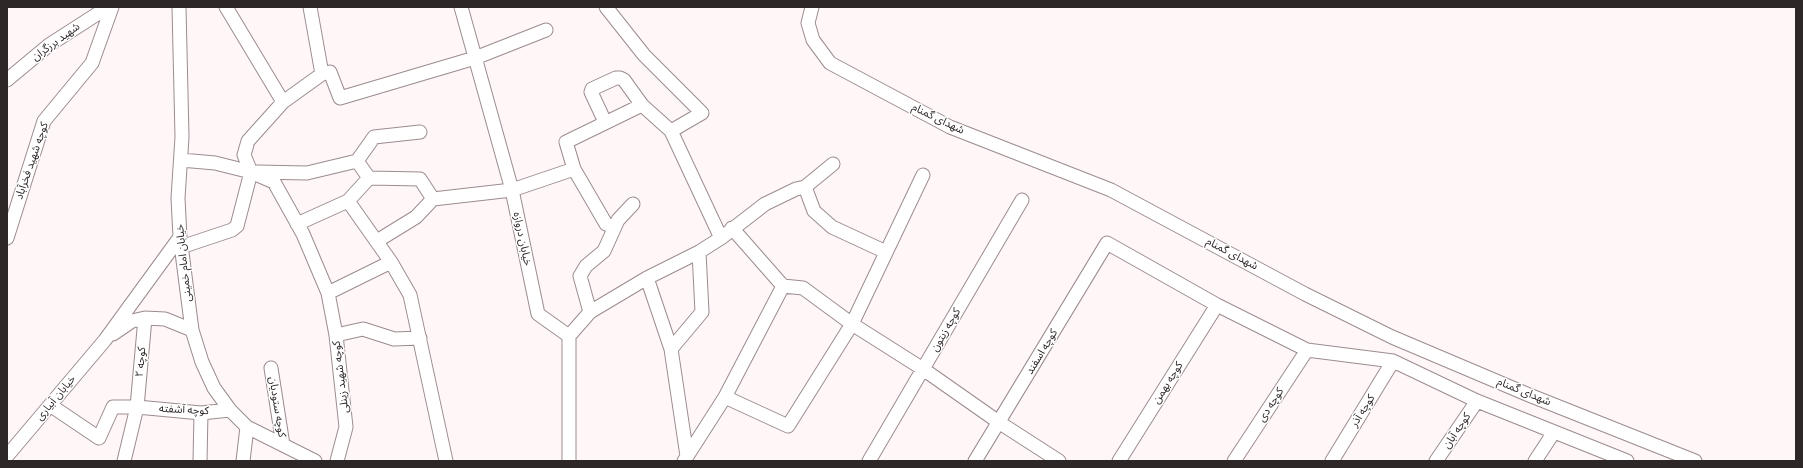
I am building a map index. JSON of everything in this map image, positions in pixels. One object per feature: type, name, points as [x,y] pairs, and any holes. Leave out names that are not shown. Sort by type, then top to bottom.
[{"type":"street","name":"شهید برزگران","points":[[7,80],[49,45],[108,7]]},
{"type":"street","name":"کوچه شهید فخرآباد","points":[[7,238],[44,121],[92,63],[112,7]]},
{"type":"street","points":[[226,7],[283,102]]},
{"type":"street","points":[[310,7],[322,74]]},
{"type":"street","name":"خیابان دروازه","points":[[461,7],[512,190],[538,314],[569,336]]},
{"type":"street","points":[[606,7],[644,55],[702,113],[671,131]]},
{"type":"street","name":"شهدای گمنام","points":[[812,7],[808,23],[813,40],[830,63],[950,127],[1111,190],[1305,294],[1392,337],[1529,395],[1695,461]]},
{"type":"street","name":"خیابان امام خمینی","points":[[182,8],[181,160],[178,198],[181,242],[192,330],[202,362],[214,388],[230,410],[247,427],[315,461]]},
{"type":"street","points":[[105,340],[181,242],[232,230],[237,226],[251,172],[244,155],[248,141],[283,102],[322,74],[330,72],[340,98],[475,58],[546,30]]},
{"type":"street","points":[[605,122],[591,92],[592,89],[616,78],[620,78],[624,80],[642,105],[671,131],[721,238]]},
{"type":"street","points":[[614,227],[606,224],[574,170],[566,142],[642,105]]},
{"type":"street","points":[[181,160],[215,163],[251,172],[307,173],[357,161],[374,137],[420,132]]},
{"type":"street","points":[[357,161],[369,178]]},
{"type":"street","points":[[569,461],[569,336],[590,312],[647,278],[699,252],[721,238],[765,204],[796,189],[805,187],[833,164]]},
{"type":"street","points":[[376,241],[416,217],[433,199],[512,190],[574,170]]},
{"type":"street","name":"کوچه شهید زینلی","points":[[251,172],[274,182],[297,224],[328,293],[336,335],[346,427],[337,461]]},
{"type":"street","points":[[725,397],[788,426],[852,324],[923,175]]},
{"type":"street","points":[[297,224],[348,201],[369,178],[420,179],[433,199]]},
{"type":"street","points":[[805,187],[814,211],[832,227],[886,252]]},
{"type":"street","name":"کوچه زیتون","points":[[869,461],[1022,200]]},
{"type":"street","points":[[348,201],[391,262],[410,295],[446,461]]},
{"type":"street","points":[[590,312],[580,276],[586,266],[604,251],[618,220],[633,204]]},
{"type":"street","points":[[732,228],[784,286],[803,288],[852,324],[923,369],[1000,423],[1059,461]]},
{"type":"street","name":"کوچه اسفند","points":[[975,461],[1000,423],[1107,243],[1217,305]]},
{"type":"street","points":[[671,349],[702,312],[699,252]]},
{"type":"street","points":[[328,293],[391,262]]},
{"type":"street","points":[[647,278],[671,349],[686,458]]},
{"type":"street","points":[[686,458],[725,397],[784,286]]},
{"type":"street","points":[[1217,305],[1307,350],[1394,361],[1477,401],[1621,460]]},
{"type":"street","name":"کوچه بهمن","points":[[1119,461],[1217,305]]},
{"type":"street","points":[[105,340],[132,321],[145,318],[165,319],[192,330]]},
{"type":"street","name":"کوچه ۲","points":[[124,461],[137,407],[145,318]]},
{"type":"street","points":[[336,335],[363,329],[394,339],[420,338]]},
{"type":"street","name":"خیابان آبیاری","points":[[7,456],[105,340]]},
{"type":"street","name":"کوچه دی","points":[[1234,461],[1307,350]]},
{"type":"street","name":"کوچه آذر","points":[[1332,461],[1394,361]]},
{"type":"street","name":"کوچه ستودیان","points":[[271,368],[283,445]]},
{"type":"street","name":"کوچه آبان","points":[[1436,461],[1477,401]]},
{"type":"street","name":"کوچه آشفته","points":[[50,405],[99,438],[113,407],[137,407],[200,413],[230,410]]},
{"type":"street","points":[[200,413],[200,461]]},
{"type":"street","points":[[243,461],[247,427]]},
{"type":"street","points":[[1535,461],[1554,432]]}]
